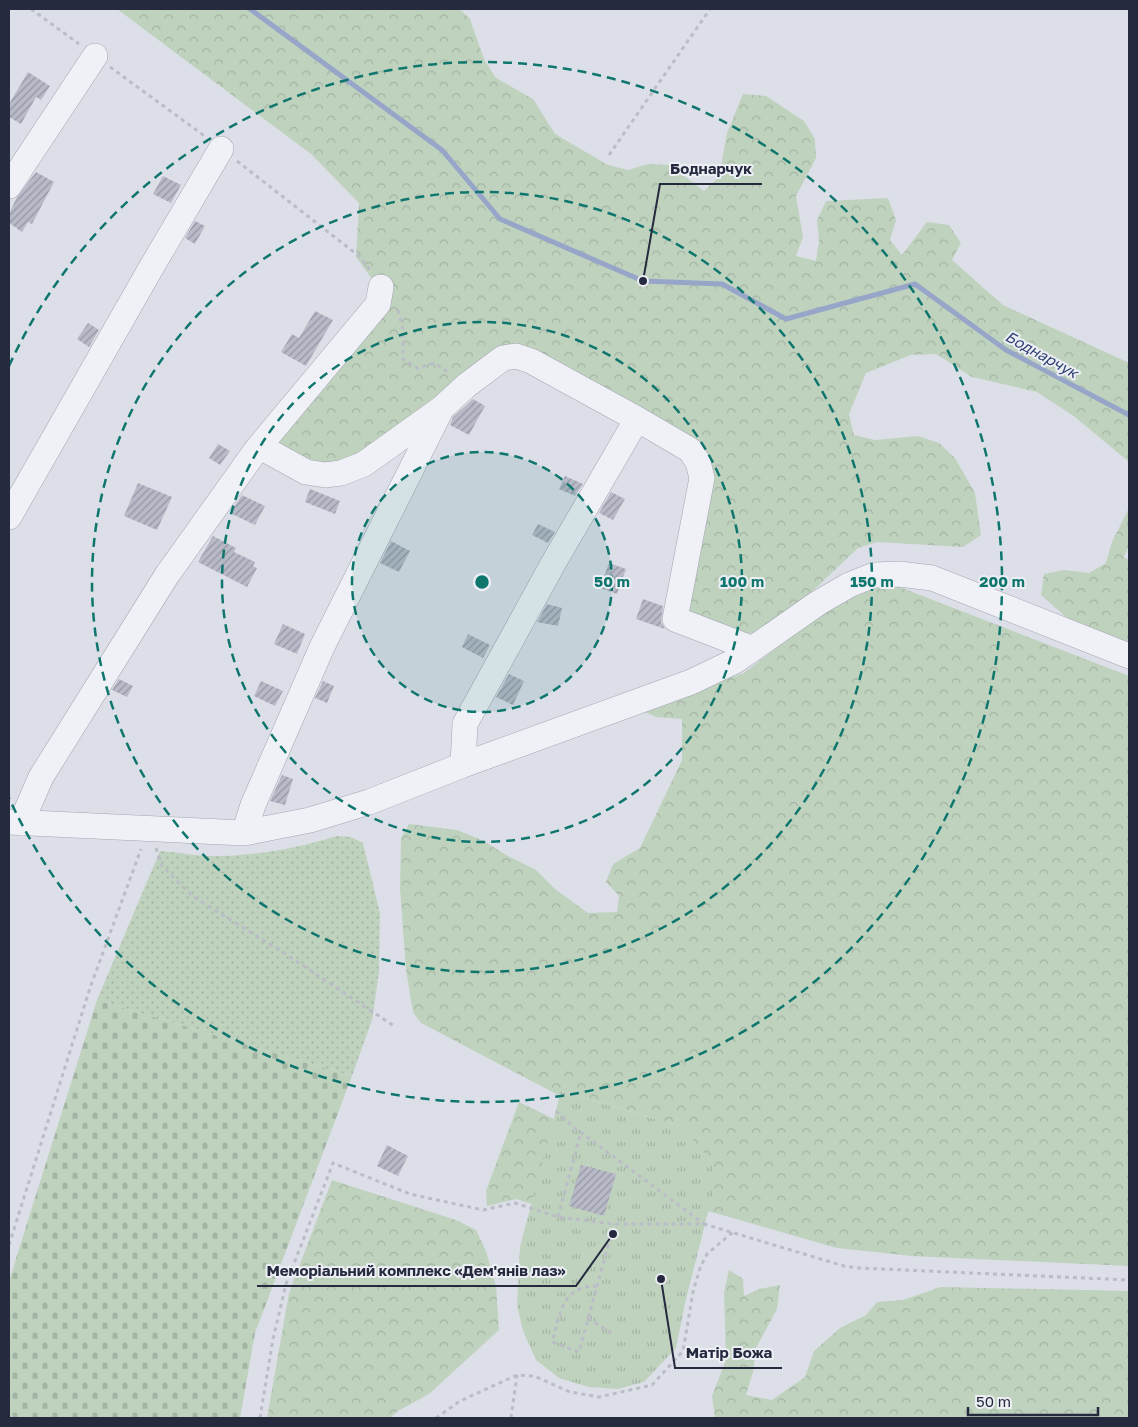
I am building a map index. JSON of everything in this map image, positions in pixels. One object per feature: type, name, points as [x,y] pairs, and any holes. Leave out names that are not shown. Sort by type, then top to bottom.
[{"type":"street","points":[[9,186],[95,56]]},
{"type":"street","points":[[9,517],[221,149]]},
{"type":"street","points":[[381,287],[378,304],[257,449],[166,575],[15,822],[244,833],[310,820],[369,802],[463,765],[691,682],[735,661],[818,603],[849,585],[874,575],[899,574],[932,578],[1129,656]]},
{"type":"street","points":[[257,449],[266,450],[306,472],[325,475],[341,473],[364,464],[442,408],[466,385],[504,358],[516,356],[531,361],[690,450],[698,462],[702,478],[675,619],[753,649]]},
{"type":"street","points":[[244,833],[253,805],[322,647],[442,408]]},
{"type":"street","points":[[463,765],[465,724],[554,562],[637,419]]},
{"type":"path","points":[[31,9],[221,149],[359,256],[381,287]]},
{"type":"path","points":[[609,155],[710,9]]},
{"type":"path","points":[[403,330],[403,359],[417,368],[435,363]]},
{"type":"path","points":[[149,829],[162,866],[192,896],[281,951],[394,1026]]},
{"type":"path","points":[[9,1244],[90,988],[149,829]]},
{"type":"path","points":[[556,1111],[581,1132],[704,1224]]},
{"type":"path","points":[[558,1217],[581,1132]]},
{"type":"path","points":[[260,1418],[273,1339],[286,1284],[333,1163],[410,1194],[482,1210],[515,1203],[558,1217],[614,1224],[704,1224],[844,1266],[1129,1280]]},
{"type":"path","points":[[597,1286],[587,1286],[578,1289],[564,1301],[552,1342],[579,1352],[614,1224]]},
{"type":"path","points":[[436,1418],[460,1401],[517,1375],[534,1376],[570,1392],[599,1397],[652,1385],[683,1351],[693,1292],[700,1268],[707,1254],[733,1232]]},
{"type":"path","points":[[588,1318],[614,1335]]},
{"type":"path","points":[[511,1418],[517,1375]]},
{"type":"green space","points":[[117,9],[460,9],[470,19],[484,59],[496,78],[533,99],[555,134],[608,165],[628,170],[648,164],[670,165],[704,191],[719,177],[727,133],[743,94],[766,96],[804,121],[815,139],[816,158],[796,196],[803,237],[796,256],[816,261],[819,241],[817,220],[826,201],[888,198],[896,220],[890,240],[902,255],[927,222],[949,225],[961,243],[952,260],[1003,305],[1129,363],[1129,462],[1075,417],[1037,392],[972,377],[936,354],[911,355],[866,373],[849,414],[854,435],[875,440],[918,436],[939,443],[955,458],[975,493],[981,535],[963,547],[877,542],[858,548],[781,621],[764,632],[743,634],[688,615],[698,453],[525,352],[336,470],[257,441],[376,299],[375,283],[356,257],[359,203],[311,154]]},
{"type":"green space","points":[[1129,508],[1129,546],[1124,557],[1129,560],[1129,653],[1091,639],[1041,595],[1044,574],[1064,570],[1089,573],[1106,563],[1112,542]]},
{"type":"green space","points":[[897,586],[1129,676],[1129,1266],[912,1256],[837,1248],[708,1211],[713,1193],[713,1164],[682,1127],[562,1091],[560,1096],[421,1023],[413,1012],[406,970],[400,888],[401,838],[409,824],[457,830],[482,840],[536,870],[555,889],[588,913],[617,912],[619,896],[606,882],[613,864],[640,848],[682,760],[682,719],[656,717],[643,711],[646,705],[744,673],[798,631],[839,604],[867,589]]},
{"type":"green space","points":[[337,836],[351,837],[363,843],[380,913],[379,972],[372,1020],[352,1076],[97,1000],[160,851],[206,856],[256,854],[305,845]]},
{"type":"green space","points":[[97,1000],[352,1076],[255,1333],[240,1418],[9,1418],[9,1281]]},
{"type":"green space","points":[[561,1091],[682,1127],[713,1164],[713,1193],[685,1303],[676,1348],[644,1382],[618,1389],[589,1387],[559,1378],[536,1360],[523,1331],[517,1305],[520,1247]]},
{"type":"green space","points":[[519,1102],[554,1119],[532,1204],[516,1199],[487,1206],[486,1191]]},
{"type":"green space","points":[[332,1180],[456,1220],[476,1230],[486,1251],[496,1286],[499,1330],[429,1394],[398,1411],[390,1418],[267,1418],[289,1293]]},
{"type":"green space","points":[[729,1270],[743,1279],[744,1296],[759,1289],[780,1285],[777,1309],[756,1348],[753,1372],[746,1395],[772,1400],[805,1377],[814,1351],[840,1328],[866,1315],[877,1302],[903,1300],[941,1287],[1129,1291],[1129,1418],[715,1418],[712,1396],[726,1360],[724,1293]]},
{"type":"building","points":[[28,72],[50,86],[41,100],[36,97],[21,124],[9,117],[9,104]]},
{"type":"building","points":[[36,172],[54,182],[32,224],[28,222],[22,232],[9,223],[9,214],[17,197]]},
{"type":"building","points":[[163,176],[181,185],[171,203],[153,194]]},
{"type":"building","points":[[195,221],[205,226],[195,244],[185,238]]},
{"type":"building","points":[[315,311],[333,320],[306,366],[281,352],[292,334],[299,338]]},
{"type":"building","points":[[88,323],[99,330],[89,347],[77,339]]},
{"type":"building","points":[[473,399],[485,406],[469,435],[450,425],[453,417]]},
{"type":"building","points":[[218,444],[230,451],[220,465],[209,458]]},
{"type":"building","points":[[565,476],[583,484],[575,496],[559,489]]},
{"type":"building","points":[[138,483],[172,497],[157,530],[124,516]]},
{"type":"building","points":[[310,489],[340,501],[335,514],[305,502]]},
{"type":"building","points":[[611,492],[625,499],[613,520],[599,513]]},
{"type":"building","points":[[242,495],[265,506],[255,525],[230,513]]},
{"type":"building","points":[[538,524],[555,532],[548,543],[532,535]]},
{"type":"building","points":[[213,536],[236,548],[234,552],[255,562],[253,566],[257,568],[247,587],[198,562]]},
{"type":"building","points":[[391,541],[410,551],[399,572],[380,563]]},
{"type":"building","points":[[609,563],[626,569],[617,594],[600,588]]},
{"type":"building","points":[[643,599],[663,606],[661,622],[665,629],[636,619]]},
{"type":"building","points":[[547,604],[562,608],[558,626],[537,622]]},
{"type":"building","points":[[283,624],[305,634],[297,654],[274,644]]},
{"type":"building","points":[[468,634],[490,645],[483,658],[462,647]]},
{"type":"building","points":[[509,674],[524,681],[513,705],[496,697]]},
{"type":"building","points":[[119,679],[133,686],[127,697],[112,690]]},
{"type":"building","points":[[261,681],[283,691],[275,706],[254,696]]},
{"type":"building","points":[[323,681],[334,686],[327,703],[315,698]]},
{"type":"building","points":[[282,775],[293,779],[285,805],[270,801]]},
{"type":"building","points":[[387,1145],[408,1156],[398,1176],[377,1166]]},
{"type":"building","points":[[581,1165],[616,1174],[604,1216],[569,1206]]},
{"type":"waterway","name":"Боднарчук","points":[[250,9],[442,150],[500,219],[643,281],[722,284],[786,319],[915,284],[1006,350],[1129,415]]},
{"type":"place","name":"Боднарчук","points":[[643,281]]},
{"type":"place","name":"Меморіальний комплекс «Дем'янів лаз»","points":[[613,1234]]},
{"type":"place","name":"Матір Божа","points":[[661,1279]]}]
